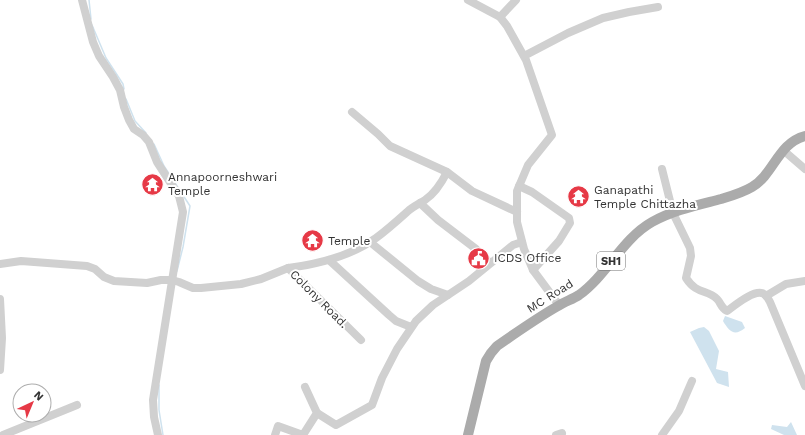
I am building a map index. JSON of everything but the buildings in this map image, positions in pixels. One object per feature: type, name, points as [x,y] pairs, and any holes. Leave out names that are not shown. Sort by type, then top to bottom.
[{"type":"main road","name":"MC Road","points":[[468,435],[486,361],[497,346],[559,305],[579,295],[595,280],[620,251],[646,226],[673,213],[741,193],[751,188],[764,177],[783,150],[798,138],[805,136]]},
{"type":"street","points":[[468,0],[500,17],[507,26],[524,56],[552,135],[528,165],[519,186],[517,191],[517,222],[522,242],[533,270],[559,305]]},
{"type":"street","points":[[500,17],[516,0]]},
{"type":"street","points":[[83,1],[93,42],[99,56],[120,90],[129,120],[134,129],[143,135],[149,142],[157,162],[179,196],[183,212],[175,281],[153,400],[154,418],[158,435]]},
{"type":"street","points":[[524,56],[603,18],[658,7]]},
{"type":"street","points":[[352,112],[390,146],[447,172],[472,191],[517,212]]},
{"type":"street","points":[[783,150],[805,168]]},
{"type":"street","points":[[662,169],[673,213],[690,248],[691,256],[686,278],[697,290],[714,296],[718,300],[722,309],[727,311],[752,295],[760,293],[766,296],[770,302],[805,386]]},
{"type":"street","name":"Colony Road.","points":[[288,268],[328,260],[351,252],[370,242],[425,206],[447,172]]},
{"type":"street","points":[[519,186],[532,192],[568,218],[570,223],[559,241],[533,270]]},
{"type":"street","points":[[425,206],[438,220],[476,249],[490,263]]},
{"type":"street","points":[[370,242],[418,281],[432,289],[448,295]]},
{"type":"street","points":[[305,388],[317,413],[336,424],[372,405],[382,378],[397,349],[411,327],[433,305],[469,281],[513,245],[522,242]]},
{"type":"street","points":[[328,260],[396,321],[411,327]]},
{"type":"street","points":[[0,264],[21,261],[87,266],[95,269],[104,277],[114,281],[147,283],[161,280],[175,281],[193,288],[241,284],[261,279],[288,268]]},
{"type":"street","name":"Colony Road.","points":[[288,268],[361,340]]},
{"type":"street","points":[[766,296],[786,284],[805,281]]},
{"type":"street","points":[[0,299],[2,338],[0,370]]},
{"type":"street","points":[[662,435],[679,412],[692,381]]},
{"type":"street","points":[[2,434],[77,405]]},
{"type":"street","points":[[274,435],[278,426],[303,435],[317,413]]},
{"type":"water","points":[[725,316],[742,322],[745,328],[738,332],[732,332],[727,328],[723,321]]},
{"type":"water","points":[[704,327],[709,331],[719,351],[716,369],[728,372],[729,387],[717,383],[690,332]]},
{"type":"water","points":[[791,422],[797,435],[784,435],[771,429],[772,425],[787,427]]},
{"type":"waterway","points":[[89,0],[91,19]]},
{"type":"waterway","points":[[92,25],[106,58],[123,84],[124,89]]},
{"type":"waterway","points":[[126,99],[135,121],[146,133]]},
{"type":"waterway","points":[[154,144],[164,166],[190,206],[177,271]]},
{"type":"waterway","points":[[159,385],[159,410],[163,435]]},
{"type":"place","name":"Annapoorneshwari Temple","points":[[153,184]]},
{"type":"place","name":"Ganapathi Temple Chittazha","points":[[579,197]]},
{"type":"place","name":"Temple","points":[[312,241]]},
{"type":"place","name":"ICDS Office","points":[[478,258]]}]
